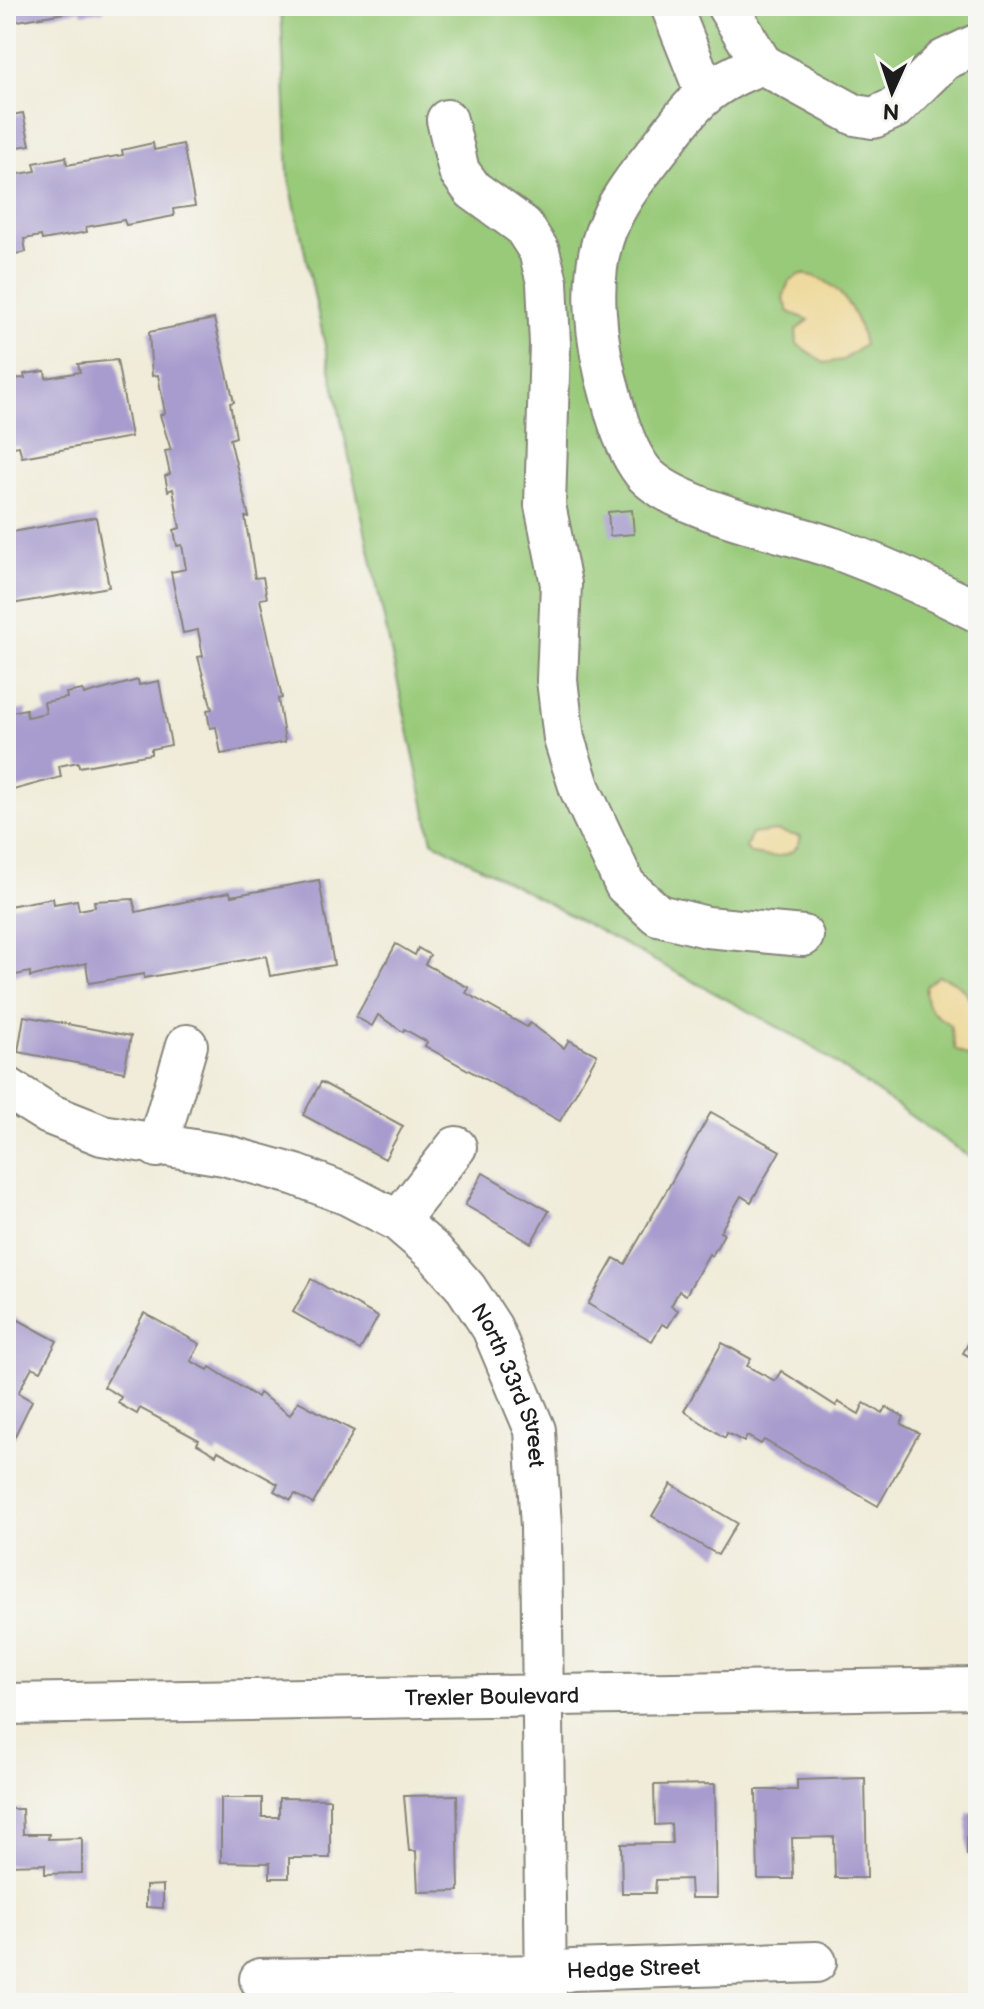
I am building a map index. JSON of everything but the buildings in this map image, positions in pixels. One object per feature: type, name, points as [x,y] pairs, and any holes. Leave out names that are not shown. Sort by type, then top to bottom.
[{"type":"street","points":[[671,6],[705,92]]},
{"type":"street","points":[[727,6],[762,64],[855,115],[873,118],[895,108],[944,60],[978,44]]},
{"type":"street","points":[[762,64],[731,75],[705,92],[629,189],[609,221],[600,251],[597,326],[602,366],[629,446],[643,472],[670,493],[837,549],[978,612]]},
{"type":"street","points":[[447,120],[459,171],[473,190],[523,226],[539,251],[547,282],[550,344],[545,505],[561,584],[559,695],[564,739],[580,789],[625,885],[658,915],[707,927],[803,936]]},
{"type":"street","points":[[157,1147],[187,1045]]},
{"type":"street","name":"North 33rd Street","points":[[6,1087],[49,1114],[102,1135],[157,1147],[224,1155],[296,1175],[348,1195],[398,1221],[434,1252],[492,1328],[535,1430],[541,1527],[546,1989]]},
{"type":"street","points":[[398,1221],[456,1147]]},
{"type":"street","name":"Trexler Boulevard","points":[[6,1704],[978,1688]]},
{"type":"street","name":"Hedge Street","points":[[260,1979],[546,1989],[572,1970],[816,1962]]},
{"type":"green space","points":[[281,6],[978,6],[978,1163],[804,1041],[432,841],[288,174]]},
{"type":"sand","points":[[801,274],[814,276],[835,289],[857,320],[864,345],[843,360],[824,363],[797,344],[796,330],[809,320],[789,312],[783,298],[789,281]]},
{"type":"sand","points":[[777,831],[801,837],[794,850],[781,856],[766,856],[751,854],[746,848],[751,834]]},
{"type":"sand","points":[[938,976],[962,988],[969,998],[978,1036],[978,1062],[955,1049],[950,1025],[928,1005],[926,986]]}]
